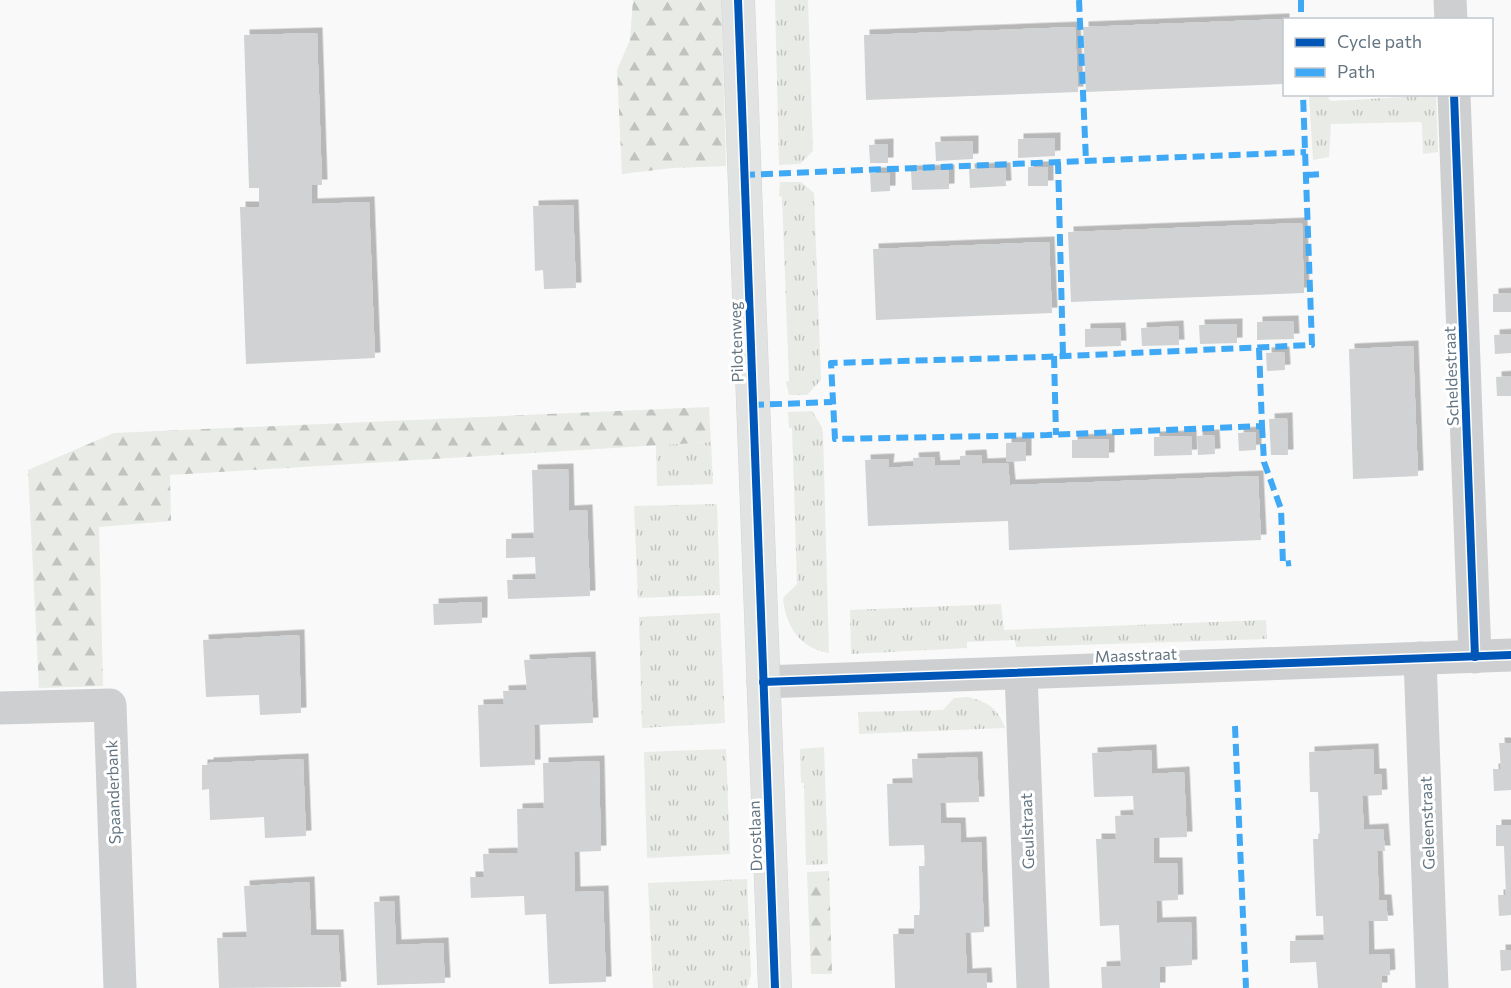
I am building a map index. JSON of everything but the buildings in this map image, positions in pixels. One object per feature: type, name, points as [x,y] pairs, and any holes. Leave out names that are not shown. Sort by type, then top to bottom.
[{"type":"street","name":"Pilotenweg","points":[[738,0],[763,682]]},
{"type":"street","points":[[1450,0],[1450,18]]},
{"type":"street","name":"Scheldestraat","points":[[1454,96],[1475,657]]},
{"type":"street","name":"Maasstraat","points":[[763,682],[1511,655]]},
{"type":"street","name":"Geleenstraat","points":[[1420,658],[1432,988]]},
{"type":"street","name":"Geulstraat","points":[[1021,673],[1034,988]]},
{"type":"street","name":"Drostlaan","points":[[763,682],[775,988]]},
{"type":"street","name":"Spaanderbank","points":[[0,708],[110,705],[120,988]]},
{"type":"green space","points":[[633,0],[721,0],[726,166],[672,168],[622,174],[617,70],[630,40]]},
{"type":"green space","points":[[775,0],[808,0],[813,151],[800,164],[779,165]]},
{"type":"green space","points":[[1309,96],[1328,96],[1329,100],[1334,101],[1436,96],[1438,152],[1423,154],[1421,122],[1331,124],[1329,157],[1313,160]]},
{"type":"green space","points":[[780,182],[801,182],[814,193],[821,380],[807,395],[789,395],[786,382],[789,381]]},
{"type":"green space","points":[[709,407],[711,442],[170,475],[171,521],[99,527],[103,686],[39,688],[28,470],[114,433]]},
{"type":"green space","points":[[812,411],[822,427],[823,435],[829,653],[810,646],[796,634],[787,618],[783,598],[797,584],[792,428],[789,428],[788,412]]},
{"type":"green space","points":[[711,442],[713,484],[657,486],[656,445]]},
{"type":"green space","points":[[717,504],[720,595],[638,598],[634,506]]},
{"type":"green space","points":[[1001,604],[1004,630],[1266,620],[1267,639],[1016,647],[1015,640],[967,642],[967,648],[851,654],[850,610]]},
{"type":"green space","points":[[720,613],[725,723],[642,728],[639,617]]},
{"type":"green space","points":[[968,697],[991,707],[999,715],[1005,728],[859,734],[858,712],[943,710],[954,698]]},
{"type":"green space","points":[[824,747],[828,864],[806,865],[804,783],[801,783],[800,749]]},
{"type":"green space","points":[[726,749],[730,854],[647,858],[644,752]]},
{"type":"green space","points":[[829,871],[832,974],[811,974],[807,872]]},
{"type":"green space","points":[[747,879],[751,975],[747,988],[653,988],[648,883]]},
{"type":"marked path","points":[[1079,0],[1086,161]]},
{"type":"marked path","points":[[1301,0],[1301,18]]},
{"type":"marked path","points":[[1259,348],[1262,426],[1047,435],[835,439],[831,363],[1044,357],[1312,345],[1303,96]]},
{"type":"marked path","points":[[743,175],[1306,152]]},
{"type":"marked path","points":[[1058,162],[1063,356]]},
{"type":"marked path","points":[[1307,175],[1322,174]]},
{"type":"marked path","points":[[1054,356],[1056,435]]},
{"type":"marked path","points":[[752,405],[832,402]]},
{"type":"marked path","points":[[1262,426],[1264,462],[1281,509],[1283,564],[1291,563]]},
{"type":"marked path","points":[[1235,726],[1246,988]]},
{"type":"cycle path","points":[[738,0],[775,988]]},
{"type":"cycle path","points":[[1454,96],[1475,657]]},
{"type":"cycle path","points":[[763,682],[1511,655]]}]
